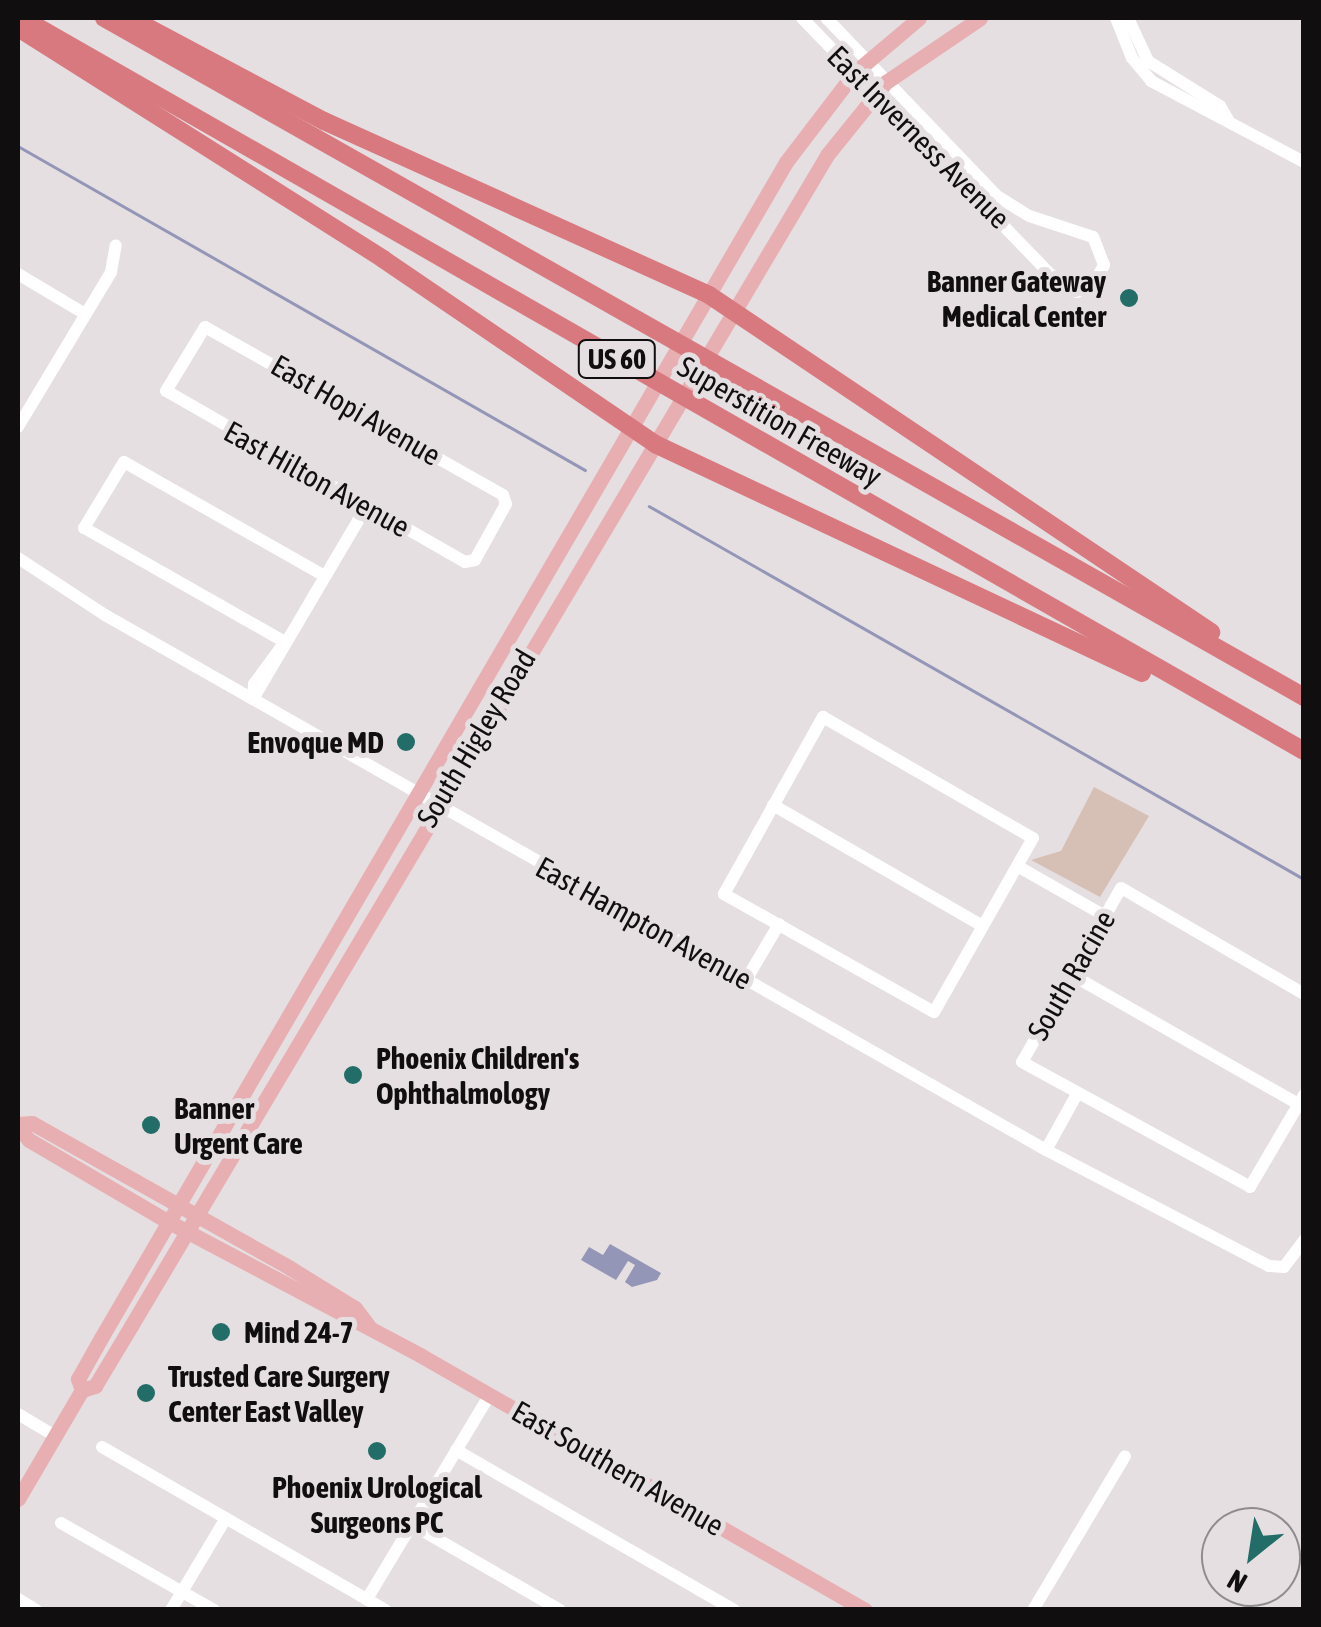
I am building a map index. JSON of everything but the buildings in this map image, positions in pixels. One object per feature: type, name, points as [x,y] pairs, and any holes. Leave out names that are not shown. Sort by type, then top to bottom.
[{"type":"highway","name":"Superstition Freeway","points":[[22,18],[1304,752]]},
{"type":"highway","name":"Superstition Freeway","points":[[104,18],[1304,694]]},
{"type":"highway","points":[[130,18],[324,121],[709,295],[1304,694]]},
{"type":"highway","points":[[18,28],[383,259],[655,444],[1212,700]]},
{"type":"main road","name":"South Higley Road","points":[[82,1390],[78,1380],[179,1204],[421,796],[630,428],[794,150],[854,72],[919,18]]},
{"type":"main road","name":"South Higley Road","points":[[18,1499],[82,1390],[95,1386],[828,152],[880,89],[980,18]]},
{"type":"main road","points":[[536,638],[532,621],[566,560],[570,536]]},
{"type":"main road","points":[[308,1023],[305,1011],[329,970],[328,954]]},
{"type":"main road","points":[[265,1098],[269,1076],[293,1030],[289,1020]]},
{"type":"main road","name":"East Southern Avenue","points":[[370,1328],[355,1308],[179,1204],[32,1123],[18,1125],[29,1140],[169,1222],[490,1394],[865,1610]]},
{"type":"street","name":"East Inverness Avenue","points":[[802,18],[854,72],[880,89],[1008,204],[1093,237],[1104,265],[1092,286],[1076,292],[1053,278],[880,89],[866,60],[826,18]]},
{"type":"street","points":[[1116,18],[1132,58],[1152,81],[1213,118],[1228,120],[1304,162]]},
{"type":"street","points":[[1128,18],[1148,60],[1220,106],[1228,120]]},
{"type":"street","points":[[18,427],[24,403],[110,272],[116,245]]},
{"type":"street","points":[[18,274],[86,314]]},
{"type":"street","name":"East Hopi Avenue","points":[[166,390],[205,327],[506,498],[472,563]]},
{"type":"street","name":"East Hilton Avenue","points":[[166,390],[472,563]]},
{"type":"street","points":[[285,642],[84,528],[124,462],[324,576]]},
{"type":"street","points":[[253,699],[366,506]]},
{"type":"street","name":"East Hampton Avenue","points":[[18,558],[421,796],[1046,1150],[1281,1268],[1304,1240]]},
{"type":"street","points":[[824,718],[1032,838],[934,1012],[724,894],[773,805],[824,718]]},
{"type":"street","points":[[773,805],[983,926]]},
{"type":"street","points":[[1017,866],[1106,916]]},
{"type":"street","name":"South Racine","points":[[1077,1094],[1022,1062],[1121,888],[1304,994]]},
{"type":"street","points":[[746,980],[778,924]]},
{"type":"street","points":[[1046,1150],[1077,1094],[1250,1186],[1301,1099],[1072,975]]},
{"type":"street","points":[[367,1598],[490,1394]]},
{"type":"street","points":[[18,1414],[55,1436]]},
{"type":"street","points":[[102,1447],[386,1610]]},
{"type":"street","points":[[456,1450],[734,1610]]},
{"type":"street","points":[[1033,1610],[1126,1456]]},
{"type":"street","points":[[171,1610],[226,1518]]},
{"type":"street","points":[[61,1524],[214,1610]]},
{"type":"street","points":[[412,1524],[560,1610]]},
{"type":"street","points":[[18,1598],[36,1610]]},
{"type":"shaded area","points":[[1094,787],[1149,816],[1100,897],[1031,860],[1061,851]]},
{"type":"water","points":[[610,1244],[661,1273],[657,1280],[632,1287],[625,1282],[635,1265],[628,1261],[616,1280],[581,1260],[589,1247],[603,1255]]},
{"type":"waterway","points":[[18,146],[585,470]]},
{"type":"waterway","points":[[649,506],[1304,879]]},
{"type":"place","name":"Banner Gateway Medical Center","points":[[1129,298]]},
{"type":"place","name":"Envoque MD","points":[[406,742]]},
{"type":"place","name":"Phoenix Children's Ophthalmology","points":[[353,1075]]},
{"type":"place","name":"Banner Urgent Care","points":[[151,1125]]},
{"type":"place","name":"Mind 24-7","points":[[221,1332]]},
{"type":"place","name":"Trusted Care Surgery Center East Valley","points":[[146,1393]]},
{"type":"place","name":"Phoenix Urological Surgeons PC","points":[[377,1451]]}]
